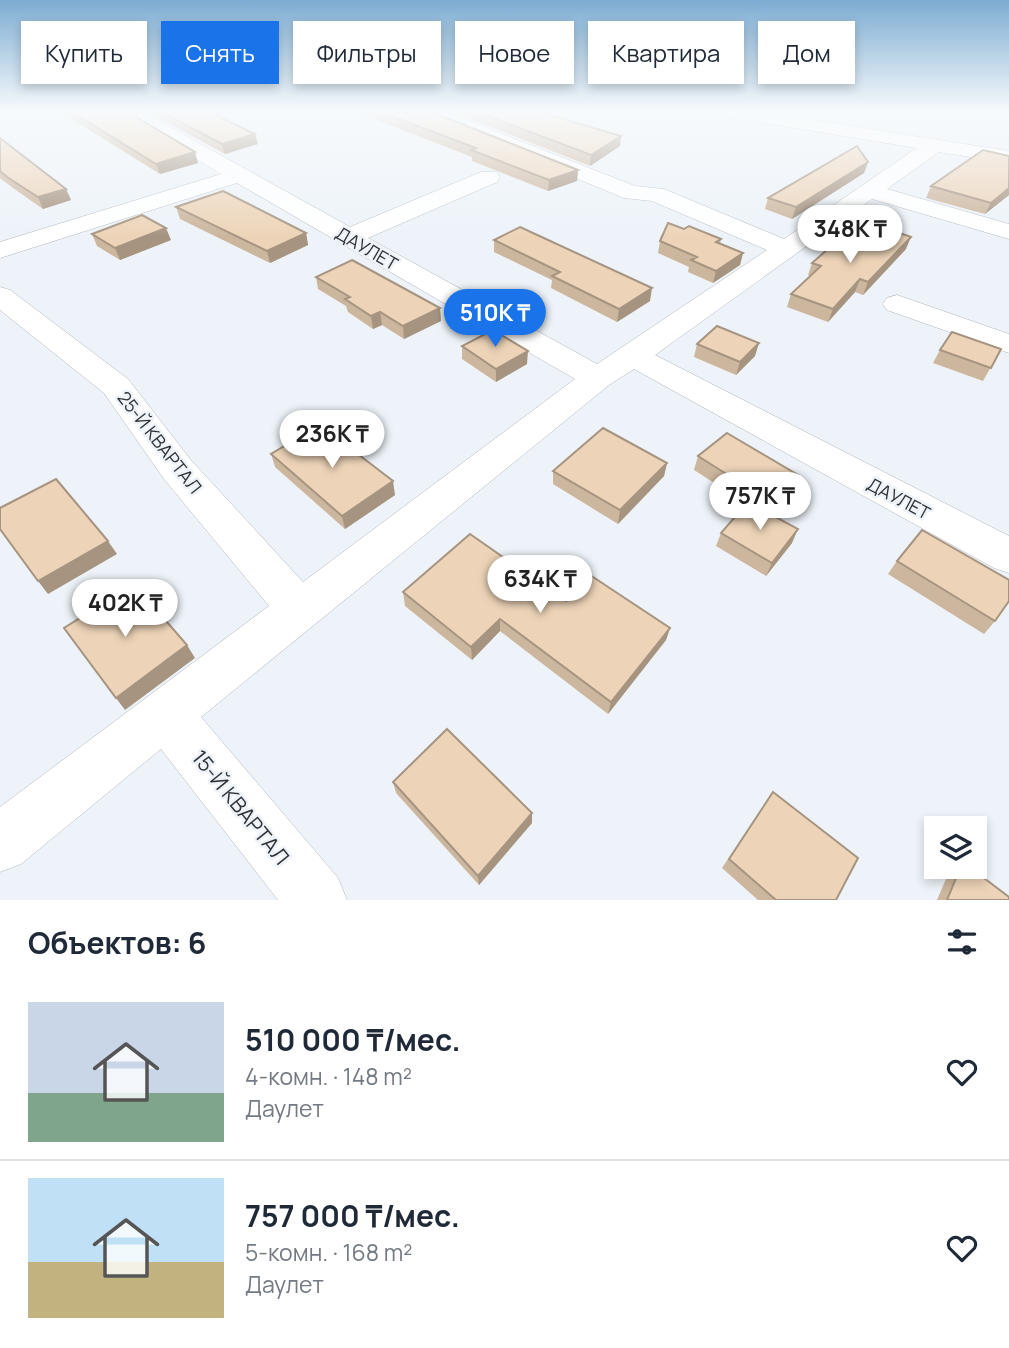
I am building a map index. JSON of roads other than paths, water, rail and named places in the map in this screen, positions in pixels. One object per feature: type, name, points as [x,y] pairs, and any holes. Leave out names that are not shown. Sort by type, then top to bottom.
[{"type":"street","name":"ДАУЛЕТ","points":[[201,153],[348,237],[1009,556]]},
{"type":"street","points":[[533,153],[632,193],[656,194],[786,249]]},
{"type":"street","points":[[0,842],[615,367],[923,153]]},
{"type":"street","points":[[984,153],[1009,157]]},
{"type":"street","points":[[4,243],[239,175]]},
{"type":"street","points":[[348,237],[489,177]]},
{"type":"street","points":[[869,191],[1009,232]]},
{"type":"street","name":"25-Й КВАРТАЛ","points":[[0,296],[116,386],[177,469],[300,610]]},
{"type":"street","points":[[897,304],[1009,345]]},
{"type":"street","name":"15-Й КВАРТАЛ","points":[[165,714],[316,900]]}]
